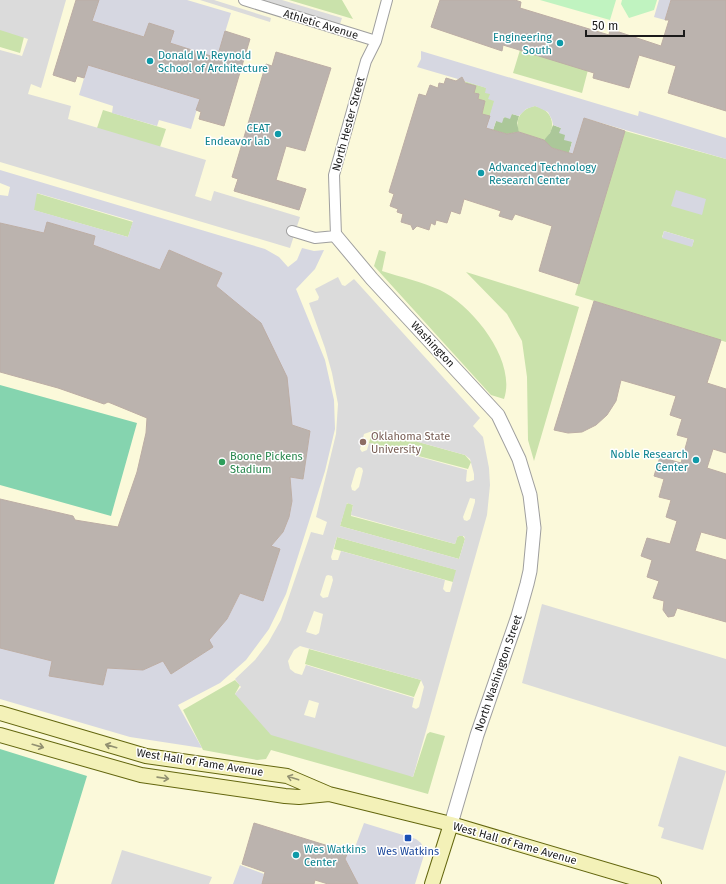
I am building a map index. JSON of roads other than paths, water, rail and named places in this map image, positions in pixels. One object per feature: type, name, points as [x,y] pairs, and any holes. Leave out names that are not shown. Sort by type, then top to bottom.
[{"type":"main road","name":"West Hall of Fame Avenue","points":[[0,713],[146,756],[287,776],[329,794],[451,824],[654,884]]},
{"type":"main road","name":"West Hall of Fame Avenue","points":[[0,735],[141,775],[285,796],[299,797],[329,794]]},
{"type":"main road","name":"North Washington Street","points":[[432,884],[451,824]]},
{"type":"street","name":"Athletic Avenue","points":[[244,0],[376,41]]},
{"type":"street","name":"North Hester Street","points":[[336,236],[334,175],[366,61],[376,41],[387,0]]},
{"type":"street","points":[[292,231],[315,238],[336,236]]},
{"type":"street","name":"Washington","points":[[336,236],[372,279],[498,415],[519,459]]},
{"type":"street","name":"North Washington Street","points":[[451,824],[477,735],[523,602],[530,571],[534,528],[530,495],[519,459]]},
{"type":"place","name":"Engineering South","points":[[560,43]]},
{"type":"place","name":"Donald W. Reynold School of Architecture","points":[[150,61]]},
{"type":"place","name":"CEAT Endeavor lab","points":[[278,134]]},
{"type":"place","name":"Advanced Technology Research Center","points":[[481,173]]},
{"type":"place","name":"Oklahoma State University","points":[[363,442]]},
{"type":"place","name":"Noble Research Center","points":[[696,460]]},
{"type":"place","name":"Boone Pickens Stadium","points":[[222,462]]},
{"type":"place","name":"Wes Watkins","points":[[408,838]]},
{"type":"place","name":"Wes Watkins Center","points":[[296,855]]}]
